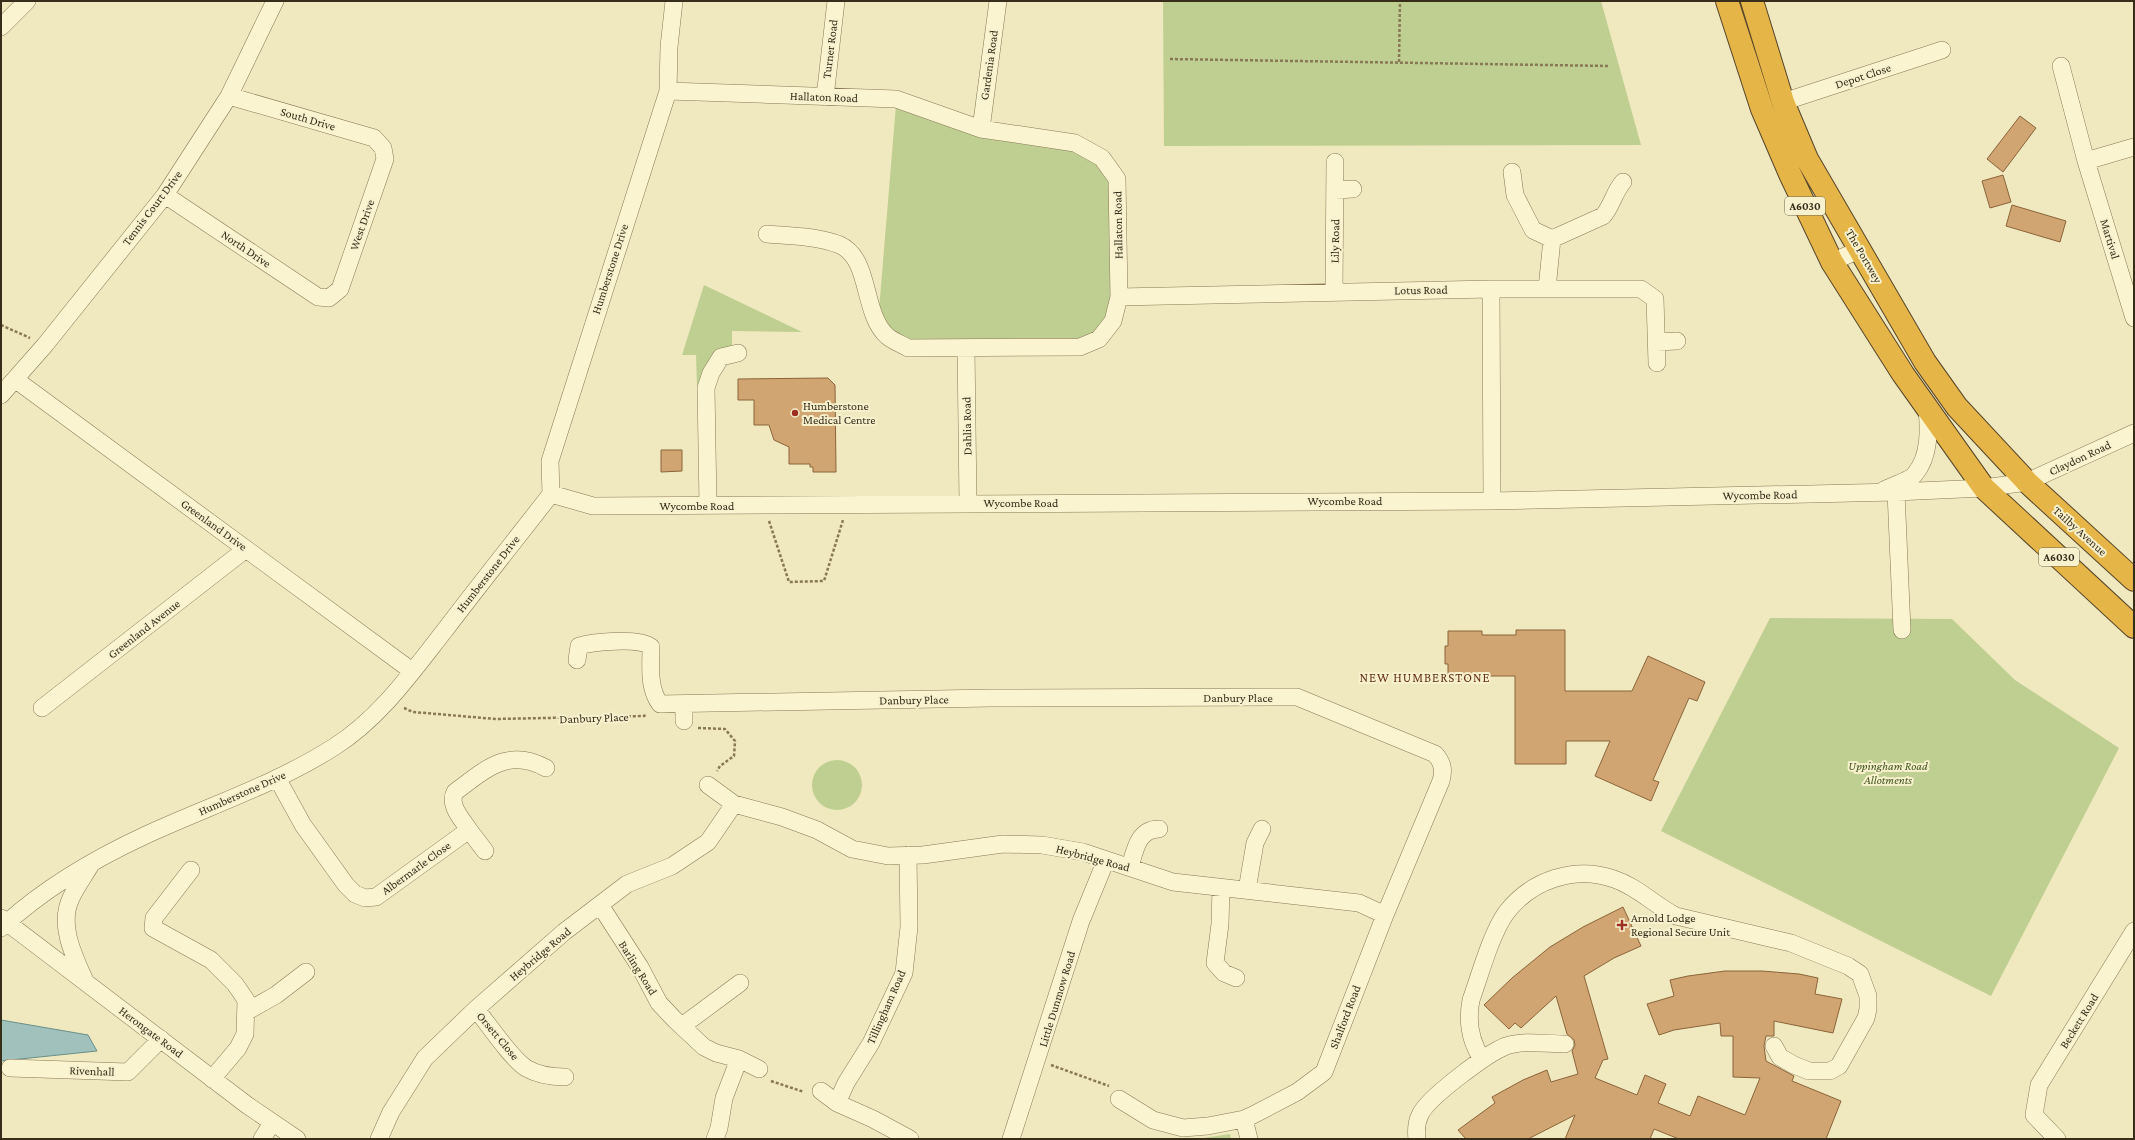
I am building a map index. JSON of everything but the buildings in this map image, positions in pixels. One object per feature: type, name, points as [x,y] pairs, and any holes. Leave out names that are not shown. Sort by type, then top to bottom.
[{"type":"highway","name":"A6030","points":[[1727,1],[1762,109],[1832,262],[1903,374],[1984,488],[2134,627]]},
{"type":"highway","name":"The Portwey","points":[[1752,1],[1783,102],[1807,159],[1861,249],[1924,362],[1957,407],[2027,482]]},
{"type":"highway","name":"Tailby Avenue","points":[[2027,482],[2134,580]]},
{"type":"street","points":[[1,28],[27,1]]},
{"type":"street","name":"Tennis Court Drive","points":[[1,395],[16,380],[45,345],[165,195],[229,96],[275,1]]},
{"type":"street","name":"Humberstone Drive","points":[[3,923],[39,896],[92,864],[144,836],[277,778],[334,747],[362,727],[388,701],[551,494],[550,461],[668,91],[669,47],[674,1]]},
{"type":"street","name":"Turner Road","points":[[824,97],[836,1]]},
{"type":"street","name":"Gardenia Road","points":[[981,129],[998,1]]},
{"type":"street","name":"Depot Close","points":[[1783,102],[1942,50]]},
{"type":"street","name":"Martival","points":[[2061,66],[2086,161],[2134,318]]},
{"type":"street","name":"Hallaton Road","points":[[668,91],[896,99],[981,129],[1075,143],[1102,158],[1117,179],[1119,297],[1113,321],[1099,339],[1080,347],[908,348],[886,335],[872,312],[858,261],[841,246],[811,237],[767,234]]},
{"type":"street","name":"South Drive","points":[[229,96],[374,138],[383,148]]},
{"type":"street","points":[[2086,161],[2134,147]]},
{"type":"street","name":"West Drive","points":[[330,298],[340,289],[385,159],[383,148]]},
{"type":"street","name":"Lily Road","points":[[1334,292],[1335,162]]},
{"type":"street","points":[[1512,172],[1515,195],[1533,230],[1559,236],[1603,216],[1609,210],[1616,189],[1623,182]]},
{"type":"street","points":[[1335,190],[1353,189]]},
{"type":"street","name":"North Drive","points":[[165,195],[318,297],[330,298]]},
{"type":"street","points":[[1547,289],[1559,236]]},
{"type":"street","points":[[1832,262],[1861,249]]},
{"type":"street","points":[[1491,289],[1492,500]]},
{"type":"street","name":"Lotus Road","points":[[1119,297],[1491,289],[1641,289],[1655,299],[1657,363]]},
{"type":"street","points":[[1657,342],[1677,341]]},
{"type":"street","name":"Dahlia Road","points":[[966,348],[968,504]]},
{"type":"street","points":[[708,506],[706,388],[711,373],[721,357],[738,353]]},
{"type":"street","name":"Greenland Drive","points":[[16,380],[412,671]]},
{"type":"street","points":[[1902,630],[1888,492],[1915,475],[1926,452],[1929,432],[1927,408]]},
{"type":"street","name":"Claydon Road","points":[[2027,482],[2134,433]]},
{"type":"street","name":"Wycombe Road","points":[[551,494],[593,506],[1492,500],[1888,492],[1984,488],[2027,482]]},
{"type":"street","name":"Greenland Avenue","points":[[42,708],[246,549]]},
{"type":"street","points":[[577,660],[578,646],[586,644],[635,641],[647,643],[651,647],[652,688],[654,696],[660,704]]},
{"type":"street","name":"Danbury Place","points":[[660,704],[684,713],[992,698],[1297,697],[1435,754]]},
{"type":"street","name":"Shalford Road","points":[[1119,1099],[1153,1120],[1183,1128],[1208,1126],[1244,1119],[1297,1092],[1324,1072],[1385,915],[1441,781],[1443,772],[1441,762],[1435,754]]},
{"type":"street","points":[[485,852],[452,804],[452,798],[455,792],[493,764],[513,759],[537,763],[546,768]]},
{"type":"street","name":"Albermarle Close","points":[[277,778],[303,825],[346,885],[355,894],[365,898],[376,897],[469,830]]},
{"type":"street","name":"Heybridge Road","points":[[708,785],[734,804],[782,817],[818,830],[852,849],[888,856],[923,855],[1003,844],[1042,845],[1083,852],[1173,882],[1359,903],[1385,915]]},
{"type":"street","name":"Heybridge Road","points":[[379,1139],[391,1112],[425,1058],[476,1009],[564,932],[627,884],[672,866],[708,842],[734,804]]},
{"type":"street","points":[[1130,868],[1137,844],[1143,835],[1150,829],[1159,829]]},
{"type":"street","points":[[1247,890],[1254,843],[1262,830]]},
{"type":"street","name":"Tillingham Road","points":[[838,1103],[846,1083],[871,1043],[904,973],[909,927],[908,855]]},
{"type":"street","name":"Little Dunmow Road","points":[[1011,1139],[1038,1060],[1081,921],[1106,860]]},
{"type":"street","points":[[86,984],[74,956],[65,926],[70,899],[92,864]]},
{"type":"street","points":[[191,870],[154,918],[153,928],[211,960],[235,984],[246,1000],[245,1034],[238,1048],[212,1079]]},
{"type":"street","points":[[1482,1059],[1472,1038],[1468,1012],[1498,926],[1506,913],[1535,887],[1554,878],[1572,874],[1592,874],[1614,878],[1643,894],[1658,907],[1676,916],[1791,943],[1848,966],[1860,974],[1868,996],[1866,1018],[1839,1066],[1830,1071],[1809,1071],[1780,1057],[1774,1046]]},
{"type":"street","points":[[1221,888],[1220,924],[1215,963],[1224,973],[1236,978]]},
{"type":"street","name":"Barling Road","points":[[600,905],[640,967],[659,1003],[704,1046],[716,1053],[739,1058],[759,1069]]},
{"type":"street","name":"Herongate Road","points":[[3,923],[161,1039],[212,1079],[272,1123],[297,1139]]},
{"type":"street","name":"Beckett Road","points":[[2057,1139],[2034,1115],[2039,1085],[2134,931]]},
{"type":"street","points":[[246,1012],[276,995],[306,972]]},
{"type":"street","points":[[682,1026],[740,983]]},
{"type":"street","name":"Orsett Close","points":[[476,1009],[501,1042],[526,1068],[550,1077],[565,1077]]},
{"type":"street","name":"Rivenhall","points":[[10,1068],[128,1072],[161,1039]]},
{"type":"street","points":[[1417,1139],[1418,1122],[1426,1105],[1482,1059],[1506,1046],[1521,1043],[1564,1044]]},
{"type":"street","points":[[715,1139],[720,1128],[724,1098],[739,1058]]},
{"type":"street","points":[[821,1091],[838,1103],[854,1109],[910,1139]]},
{"type":"street","points":[[1244,1119],[1249,1139]]},
{"type":"street","points":[[262,1139],[272,1123]]},
{"type":"path","points":[[1400,1],[1400,63]]},
{"type":"path","points":[[1170,59],[1609,66]]},
{"type":"path","points":[[1,325],[45,345]]},
{"type":"path","points":[[764,505],[789,582],[824,581],[848,505]]},
{"type":"path","name":"Danbury Place","points":[[388,701],[413,712],[496,719],[644,716],[660,704]]},
{"type":"path","points":[[684,713],[701,730],[725,729],[735,741],[734,756],[720,766],[708,785]]},
{"type":"path","points":[[1038,1060],[1121,1090],[1119,1099]]},
{"type":"path","points":[[759,1069],[756,1077],[815,1095],[821,1091]]},
{"type":"green space","points":[[1163,1],[1601,1],[1641,145],[1164,146]]},
{"type":"green space","points":[[896,105],[1073,148],[1100,162],[1112,180],[1114,296],[1109,318],[1096,335],[1079,342],[910,343],[891,332],[879,310]]},
{"type":"green space","points":[[704,285],[802,332],[732,331],[732,347],[705,367],[697,386],[696,355],[682,355]]},
{"type":"green space","name":"Uppingham Road Allotments","points":[[1770,618],[1952,619],[2015,680],[2119,748],[1991,996],[1661,831]]},
{"type":"green space","points":[[837,760],[846,762],[855,767],[860,776],[862,785],[860,794],[855,803],[846,808],[837,810],[828,808],[819,803],[814,794],[812,785],[814,776],[819,767],[828,762]]},
{"type":"green space","points":[[1230,1134],[1231,1139],[1197,1139]]},
{"type":"water","points":[[1,1020],[88,1035],[97,1051],[1,1061]]},
{"type":"place","name":"Humberstone Medical Centre","points":[[795,413]]},
{"type":"place","name":"Arnold Lodge Regional Secure Unit","points":[[1622,925]]},
{"type":"district","name":"NEW HUMBERSTONE","points":[[1425,677]]}]
